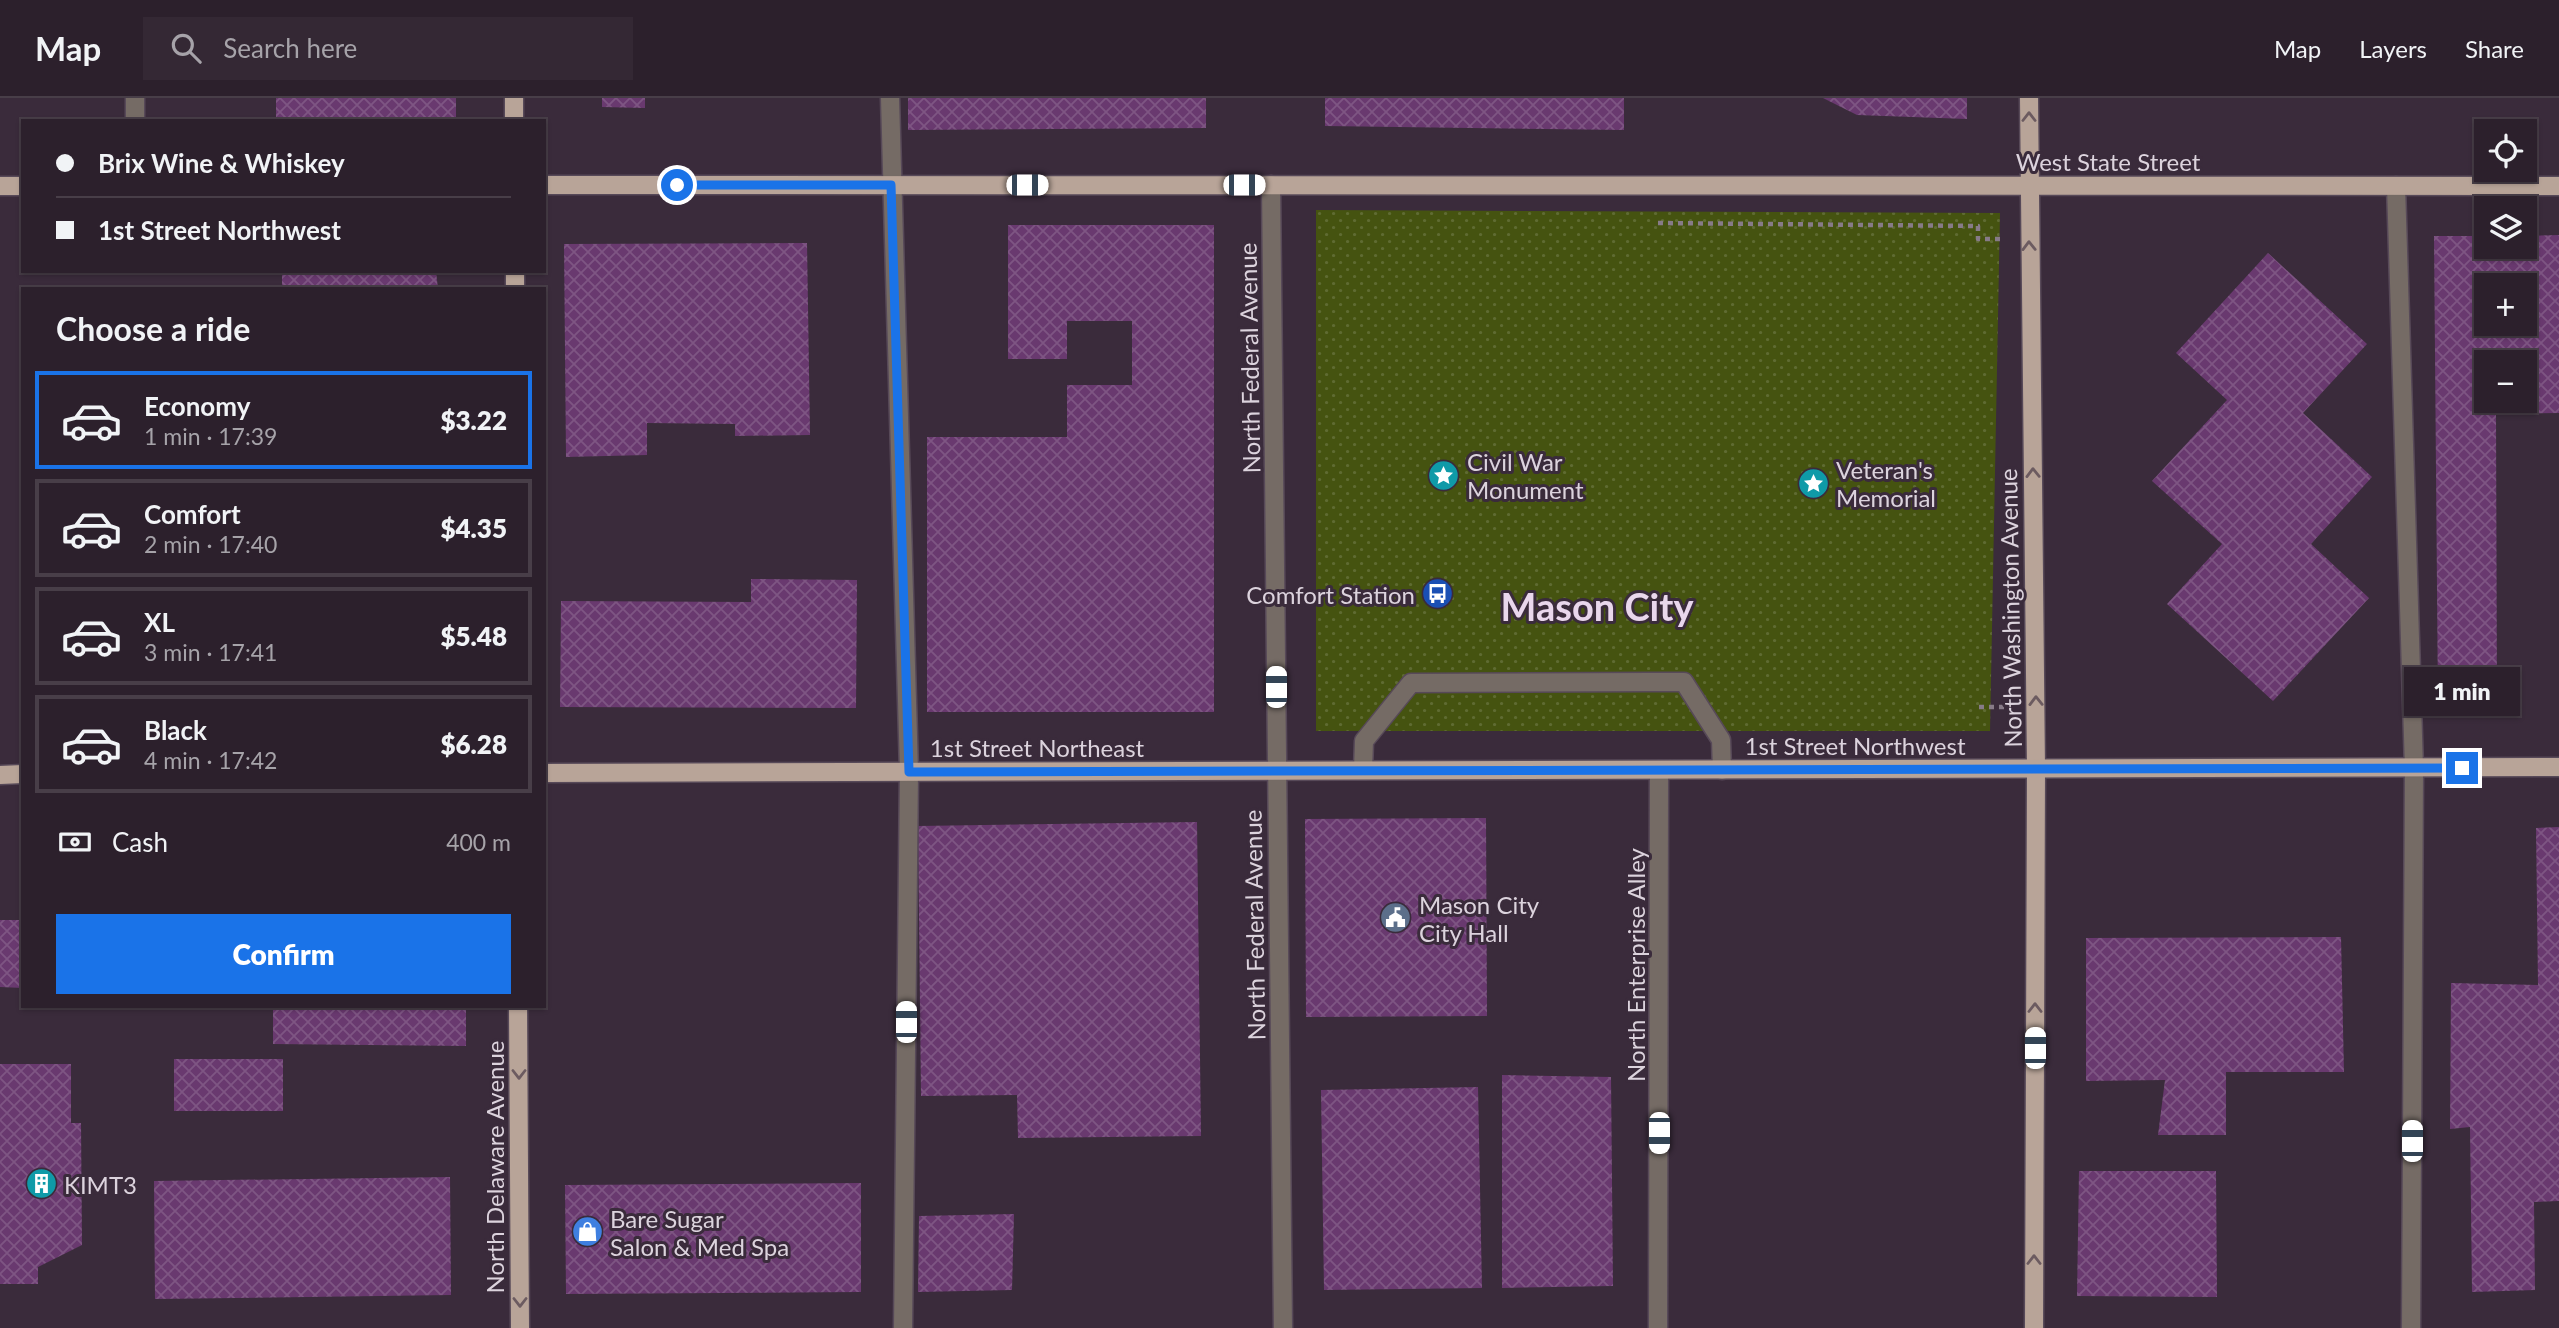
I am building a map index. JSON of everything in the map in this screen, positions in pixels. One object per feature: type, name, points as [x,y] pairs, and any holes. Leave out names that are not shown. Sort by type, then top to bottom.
[{"type":"main road","points":[[514,98],[514,119]]},
{"type":"main road","name":"North Washington Avenue","points":[[2029,98],[2036,769],[2034,1328]]},
{"type":"main road","name":"West State Street","points":[[546,185],[2559,186]]},
{"type":"main road","points":[[0,186],[21,186]]},
{"type":"main road","name":"1st Street Northwest","points":[[1277,771],[2559,767]]},
{"type":"main road","name":"1st Street Northeast","points":[[546,773],[1277,771]]},
{"type":"main road","points":[[0,775],[21,774]]},
{"type":"main road","name":"North Delaware Avenue","points":[[518,1008],[520,1328]]},
{"type":"street","points":[[135,98],[135,119]]},
{"type":"street","points":[[890,98],[909,772],[903,1328]]},
{"type":"street","name":"North Federal Avenue","points":[[1272,185],[1283,1328]]},
{"type":"street","points":[[2396,186],[2414,768],[2411,1328]]},
{"type":"street","points":[[1363,770],[1364,741],[1412,683],[1684,682],[1721,740],[1722,770]]},
{"type":"street","name":"North Enterprise Alley","points":[[1658,1328],[1659,770]]},
{"type":"path","points":[[1658,223],[1978,226],[1978,239]]},
{"type":"green space","points":[[1316,210],[2000,213],[1990,731],[1316,731]]},
{"type":"building","points":[[276,98],[456,98],[456,119],[276,119]]},
{"type":"building","points":[[602,98],[645,98],[645,108],[602,107]]},
{"type":"building","points":[[908,98],[1206,98],[1206,128],[908,130]]},
{"type":"building","points":[[1325,98],[1624,98],[1624,130],[1325,126]]},
{"type":"building","points":[[1823,98],[1967,98],[1967,119],[1857,115]]},
{"type":"building","points":[[1008,225],[1214,225],[1214,712],[927,712],[927,437],[1067,437],[1067,385],[1132,385],[1132,321],[1067,321],[1067,359],[1008,359]]},
{"type":"building","points":[[2559,235],[2559,413],[2496,414],[2497,707],[2438,707],[2434,236],[2474,236],[2474,259],[2537,259],[2537,236]]},
{"type":"building","points":[[807,243],[810,435],[735,436],[735,424],[647,423],[647,455],[566,457],[564,244]]},
{"type":"building","points":[[2268,253],[2367,344],[2303,413],[2372,477],[2311,544],[2369,598],[2273,701],[2167,604],[2222,544],[2152,481],[2227,400],[2176,353]]},
{"type":"building","points":[[282,273],[436,273],[438,287],[282,287]]},
{"type":"building","points":[[751,579],[857,580],[856,708],[560,707],[561,601],[751,602]]},
{"type":"building","name":"Mason City City Hall","points":[[1486,818],[1487,1016],[1306,1017],[1305,819]]},
{"type":"building","points":[[1197,822],[1201,1136],[1018,1138],[1017,1095],[921,1096],[918,826]]},
{"type":"building","points":[[2559,827],[2559,1201],[2534,1202],[2535,1290],[2472,1292],[2470,1127],[2450,1129],[2451,983],[2538,985],[2536,828]]},
{"type":"building","points":[[0,920],[21,920],[21,988],[0,987]]},
{"type":"building","points":[[2341,937],[2344,1072],[2226,1072],[2226,1135],[2158,1135],[2165,1080],[2086,1081],[2086,938]]},
{"type":"building","points":[[273,1008],[466,1008],[466,1046],[273,1044]]},
{"type":"building","points":[[174,1059],[283,1059],[283,1111],[174,1111]]},
{"type":"building","name":"KIMT3","points":[[0,1064],[71,1064],[71,1123],[81,1123],[82,1245],[38,1267],[38,1284],[0,1284]]},
{"type":"building","points":[[1502,1075],[1611,1077],[1613,1286],[1502,1288]]},
{"type":"building","points":[[1478,1087],[1482,1288],[1324,1290],[1321,1090]]},
{"type":"building","points":[[2079,1171],[2216,1171],[2217,1297],[2077,1296]]},
{"type":"building","points":[[450,1177],[451,1295],[155,1299],[154,1181]]},
{"type":"building","points":[[861,1183],[861,1292],[566,1294],[565,1185]]},
{"type":"building","points":[[1014,1214],[1012,1290],[918,1292],[919,1216]]},
{"type":"place","name":"Civil War Monument","points":[[1444,475]]},
{"type":"place","name":"Veteran's Memorial","points":[[1813,483]]},
{"type":"place","name":"Comfort Station","points":[[1438,594]]},
{"type":"place","name":"Mason City City Hall","points":[[1396,918]]},
{"type":"place","name":"KIMT3","points":[[41,1184]]},
{"type":"place","name":"Bare Sugar Salon & Med Spa","points":[[587,1232]]},
{"type":"district","name":"Mason City","points":[[1597,606]]},
{"type":"route","points":[[677,185],[891,185],[909,772],[2462,768]]}]
